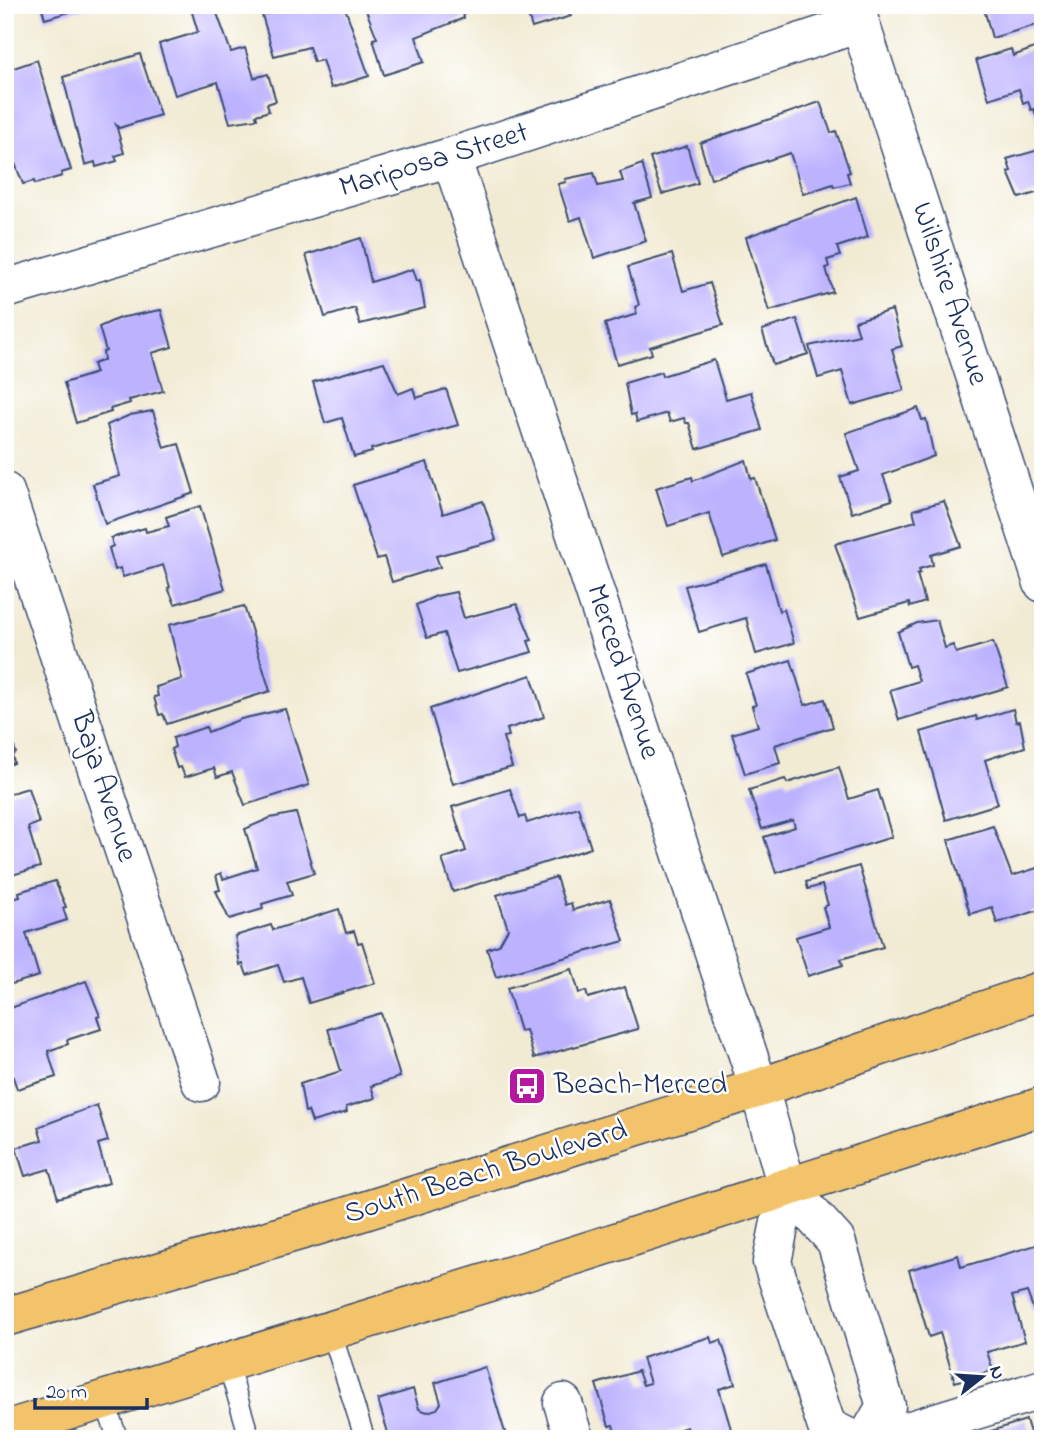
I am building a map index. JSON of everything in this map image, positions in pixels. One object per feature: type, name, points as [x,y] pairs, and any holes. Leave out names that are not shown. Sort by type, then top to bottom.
[{"type":"main road","name":"South Beach Boulevard","points":[[5,1317],[316,1226],[759,1088],[1043,990]]},
{"type":"main road","points":[[5,1430],[331,1331],[1043,1106]]},
{"type":"street","name":"Mariposa Street","points":[[5,289],[452,157],[857,14]]},
{"type":"street","name":"Wilshire Avenue","points":[[857,14],[1043,583]]},
{"type":"street","name":"Merced Avenue","points":[[452,157],[759,1088],[787,1187],[836,1241],[886,1406],[867,1439]]},
{"type":"street","name":"Baja Avenue","points":[[5,492],[201,1082]]},
{"type":"street","name":"Merced Avenue","points":[[787,1187],[772,1262],[827,1427],[851,1439]]},
{"type":"street","points":[[882,1439],[1043,1389]]},
{"type":"lane","points":[[331,1331],[365,1439]]},
{"type":"lane","points":[[227,1362],[250,1439]]},
{"type":"lane","points":[[104,1400],[118,1439]]},
{"type":"building","points":[[41,5],[89,5],[90,6],[45,19]]},
{"type":"building","points":[[214,5],[231,52],[245,48],[254,78],[268,74],[276,101],[267,104],[269,111],[256,115],[257,119],[230,123],[218,82],[175,95],[159,44],[198,32],[191,9]]},
{"type":"building","points":[[295,5],[344,5],[369,76],[331,88],[322,60],[314,62],[309,47],[274,56],[262,15]]},
{"type":"building","points":[[364,5],[461,5],[464,18],[416,37],[424,62],[384,75],[373,39],[377,38]]},
{"type":"building","points":[[525,5],[567,5],[571,16],[532,28]]},
{"type":"building","points":[[983,5],[1043,5],[1043,23],[992,38]]},
{"type":"building","points":[[1043,45],[1042,134],[1034,109],[1031,110],[1028,101],[1023,103],[1019,89],[989,99],[976,60],[1011,49],[1013,56]]},
{"type":"building","points":[[140,54],[160,115],[119,128],[116,125],[124,153],[115,156],[117,161],[96,167],[95,162],[85,165],[63,77]]},
{"type":"building","points":[[37,60],[71,170],[61,173],[62,176],[35,184],[34,181],[23,184],[5,137],[5,71]]},
{"type":"building","points":[[820,102],[831,133],[836,131],[850,172],[847,173],[850,183],[834,187],[833,184],[803,194],[790,153],[711,179],[700,143]]},
{"type":"building","points":[[687,146],[698,183],[662,194],[650,158]]},
{"type":"building","points":[[1042,149],[1043,191],[1019,198],[1008,172],[1011,171],[1007,159]]},
{"type":"building","points":[[642,164],[652,198],[634,203],[646,241],[594,258],[581,217],[570,221],[558,184],[566,182],[565,179],[594,173],[598,186],[623,181],[620,172]]},
{"type":"building","points":[[856,197],[868,237],[837,247],[840,256],[827,260],[829,267],[826,268],[833,292],[769,311],[746,237]]},
{"type":"building","points":[[361,238],[371,282],[413,269],[417,281],[420,280],[425,308],[360,324],[355,308],[325,317],[306,255]]},
{"type":"building","points":[[672,254],[683,291],[710,283],[723,325],[650,347],[652,354],[617,364],[605,324],[637,314],[635,307],[639,305],[628,267]]},
{"type":"building","points":[[161,310],[172,347],[152,353],[163,391],[129,400],[130,403],[110,409],[111,412],[76,423],[64,383],[96,373],[93,364],[104,360],[103,352],[106,351],[99,327],[119,318]]},
{"type":"building","points":[[892,310],[902,346],[892,349],[904,390],[852,405],[842,371],[818,378],[809,346],[859,335],[855,321]]},
{"type":"building","points":[[797,319],[808,354],[773,365],[762,330]]},
{"type":"building","points":[[714,360],[726,399],[751,392],[762,430],[697,449],[689,423],[686,423],[684,418],[670,422],[667,413],[637,422],[635,414],[631,415],[625,383],[661,372],[662,376]]},
{"type":"building","points":[[384,362],[398,394],[413,388],[416,398],[446,389],[458,425],[371,449],[372,452],[354,457],[342,418],[325,423],[313,382]]},
{"type":"building","points":[[918,408],[922,420],[926,419],[934,456],[883,475],[892,500],[852,513],[840,477],[859,471],[846,433]]},
{"type":"building","points":[[153,411],[164,448],[179,444],[194,493],[105,524],[93,484],[120,476],[107,425],[130,415]]},
{"type":"building","points":[[746,460],[751,479],[755,478],[775,540],[723,557],[709,513],[668,526],[656,488],[692,477],[693,481]]},
{"type":"building","points":[[427,462],[443,514],[483,501],[496,540],[436,556],[440,567],[392,582],[384,557],[377,559],[353,485]]},
{"type":"building","points":[[944,501],[961,546],[931,555],[933,565],[919,569],[920,573],[917,574],[925,602],[910,607],[909,603],[860,617],[835,544],[916,521],[913,510]]},
{"type":"building","points":[[200,506],[225,589],[175,604],[163,565],[123,577],[120,568],[115,570],[109,548],[113,546],[111,538],[145,528],[146,532],[169,526],[166,517]]},
{"type":"building","points":[[766,564],[779,611],[784,609],[794,643],[756,654],[746,618],[699,632],[685,586]]},
{"type":"building","points":[[456,592],[464,618],[517,604],[532,640],[528,641],[532,652],[457,673],[444,633],[427,638],[416,605],[436,596]]},
{"type":"building","points":[[244,606],[270,691],[167,724],[163,714],[159,715],[154,697],[158,696],[156,687],[182,679],[169,625]]},
{"type":"building","points":[[937,620],[945,648],[953,645],[956,653],[993,642],[1008,687],[899,720],[890,690],[919,681],[914,665],[908,667],[898,632],[917,623]]},
{"type":"building","points":[[791,660],[805,705],[825,699],[833,727],[775,745],[780,763],[745,774],[732,734],[758,726],[752,706],[756,705],[746,674]]},
{"type":"building","points":[[531,675],[544,717],[507,729],[509,736],[503,737],[512,767],[453,784],[430,709]]},
{"type":"building","points":[[285,709],[309,785],[245,805],[232,772],[217,777],[214,768],[185,777],[181,767],[177,768],[171,749],[175,747],[173,738],[206,727],[208,732],[241,719]]},
{"type":"building","points":[[1013,709],[1016,722],[1020,721],[1025,747],[985,760],[998,804],[946,820],[921,732],[976,716],[977,720]]},
{"type":"building","points":[[9,731],[16,753],[12,755],[14,763],[5,766],[5,732]]},
{"type":"building","points":[[839,767],[849,799],[878,790],[892,837],[776,873],[764,837],[795,827],[793,820],[762,829],[749,790],[785,779],[787,783]]},
{"type":"building","points":[[28,788],[39,823],[28,827],[40,867],[5,877],[5,795]]},
{"type":"building","points":[[510,789],[520,818],[525,816],[527,823],[578,807],[591,848],[453,892],[442,859],[466,851],[452,807]]},
{"type":"building","points":[[296,813],[314,873],[287,881],[292,895],[262,904],[263,909],[229,919],[216,891],[220,890],[216,875],[221,873],[223,879],[257,868],[245,829],[270,818]]},
{"type":"building","points":[[993,826],[1012,876],[1040,867],[1043,909],[997,923],[992,907],[970,914],[948,840]]},
{"type":"building","points":[[859,866],[883,947],[841,959],[843,965],[808,976],[796,937],[829,927],[823,907],[828,905],[822,885],[808,889],[806,882]]},
{"type":"building","points":[[556,877],[565,905],[571,903],[573,910],[610,899],[624,941],[496,977],[487,949],[499,945],[508,929],[497,895]]},
{"type":"building","points":[[55,881],[66,907],[63,908],[67,920],[26,933],[39,976],[5,986],[5,901],[20,897],[19,892]]},
{"type":"building","points":[[339,909],[346,933],[354,931],[358,943],[362,942],[375,983],[309,1003],[301,977],[284,982],[278,965],[247,975],[243,964],[240,965],[235,936],[271,925],[273,930]]},
{"type":"building","points":[[572,969],[579,993],[586,991],[588,998],[625,987],[638,1029],[534,1058],[526,1030],[520,1031],[507,988]]},
{"type":"building","points":[[86,981],[100,1016],[97,1017],[101,1029],[67,1040],[68,1044],[48,1051],[56,1077],[17,1089],[5,1053],[5,1010]]},
{"type":"building","points":[[381,1013],[400,1077],[371,1086],[375,1098],[346,1107],[347,1112],[312,1122],[308,1111],[305,1112],[300,1084],[341,1071],[328,1029]]},
{"type":"building","points":[[97,1105],[108,1141],[98,1144],[109,1183],[58,1198],[49,1169],[25,1176],[16,1148],[42,1140],[38,1127]]},
{"type":"building","points":[[1043,1243],[1043,1335],[1027,1292],[1012,1296],[1025,1341],[987,1352],[993,1370],[955,1382],[940,1333],[929,1337],[909,1270],[958,1255],[961,1267]]},
{"type":"building","points":[[710,1337],[712,1343],[721,1340],[735,1384],[719,1389],[734,1439],[690,1439],[687,1427],[661,1435],[662,1439],[617,1439],[613,1425],[609,1426],[596,1384],[638,1371],[643,1385],[650,1383],[642,1358]]},
{"type":"building","points":[[485,1367],[507,1439],[390,1439],[378,1400],[413,1389],[419,1409],[427,1412],[437,1409],[441,1403],[435,1383]]},
{"type":"building","points":[[1026,1420],[1032,1439],[990,1439],[988,1432]]},
{"type":"place","name":"Beach-Merced","points":[[527,1086]]}]
